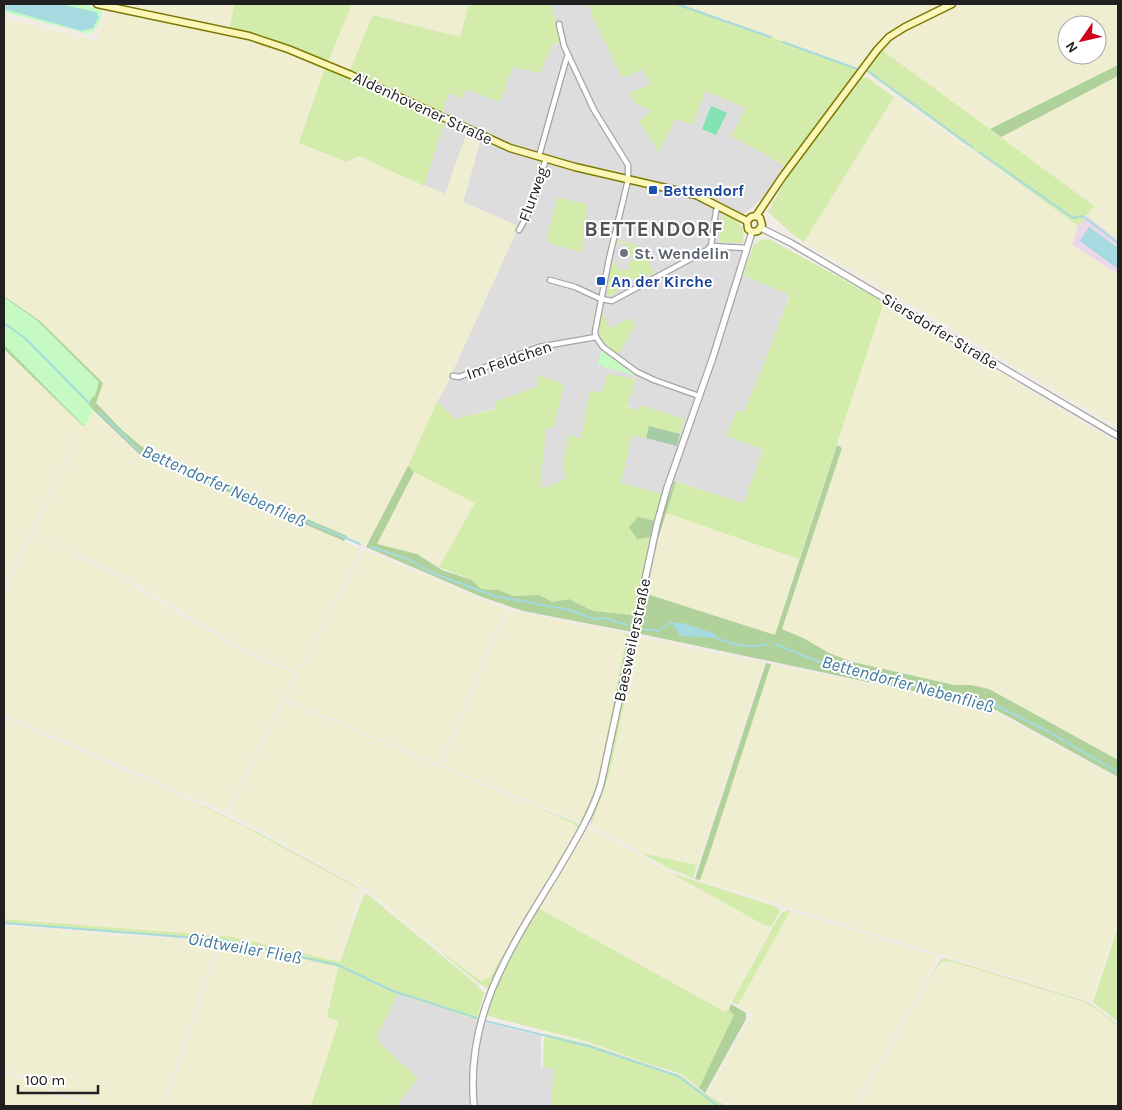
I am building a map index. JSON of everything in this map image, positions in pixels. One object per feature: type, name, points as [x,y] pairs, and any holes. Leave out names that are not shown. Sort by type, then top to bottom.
[{"type":"main road","name":"Aldenhovener Straße","points":[[97,4],[249,36],[288,49],[351,75],[510,148],[628,180],[696,195],[747,221]]},
{"type":"main road","points":[[756,216],[762,221],[761,228],[758,231],[752,232],[747,227],[747,221],[751,217],[756,216],[783,176],[877,50],[889,37],[952,4]]},
{"type":"street","points":[[559,24],[564,46],[594,110],[628,165],[628,180],[601,299],[595,332],[596,337],[603,347],[637,372],[699,396]]},
{"type":"street","name":"Flurweg","points":[[519,230],[527,216],[568,55]]},
{"type":"street","points":[[550,280],[575,287],[601,299],[612,301],[707,250],[711,246],[718,206]]},
{"type":"street","name":"Siersdorfer Straße","points":[[761,228],[791,243],[1118,436]]},
{"type":"street","name":"Baesweilerstraße","points":[[474,1106],[475,1051],[482,1017],[490,992],[504,961],[585,825],[595,802],[606,766],[657,524],[667,488],[752,232]]},
{"type":"street","points":[[711,246],[747,248]]},
{"type":"street","name":"Im Feldchen","points":[[453,376],[459,377],[539,347],[596,337]]},
{"type":"shaded area","points":[[122,4],[234,4],[230,27]]},
{"type":"shaded area","points":[[352,4],[469,4],[460,37],[373,15],[350,70],[328,61]]},
{"type":"shaded area","points":[[551,4],[589,4],[592,15],[623,78],[643,68],[650,84],[630,93],[652,111],[659,152],[675,119],[693,125],[705,91],[746,108],[731,136],[786,166],[765,196],[744,214],[727,206],[723,213],[718,242],[743,243],[737,273],[790,294],[744,413],[727,436],[763,448],[744,503],[674,481],[668,496],[621,484],[632,436],[657,411],[640,405],[638,410],[627,406],[636,379],[622,377],[602,393],[590,391],[581,438],[569,435],[563,459],[565,478],[549,487],[540,487],[546,428],[538,376],[538,386],[496,408],[455,419],[437,402],[449,380],[463,202],[481,139],[467,132],[446,194],[424,186],[444,123],[442,113],[449,93],[466,89],[513,66],[540,73],[552,45],[560,42]]},
{"type":"shaded area","points":[[681,4],[941,4],[886,34],[859,69]]},
{"type":"shaded area","points":[[961,4],[1118,4],[1118,65],[990,129],[882,50],[908,30]]},
{"type":"shaded area","points":[[107,11],[248,39],[325,67],[299,143],[358,156],[445,194],[467,132],[481,138],[463,202],[519,226],[449,380],[408,466],[366,547],[347,536],[184,467],[141,446],[122,430],[96,403],[40,321],[4,296],[4,18],[96,41]]},
{"type":"shaded area","points":[[1118,76],[1118,240],[1087,216],[1094,206],[1001,137]]},
{"type":"shaded area","points":[[894,97],[1078,226],[1072,245],[1118,274],[1118,427],[804,242]]},
{"type":"shaded area","points":[[1087,216],[1118,240],[1118,274],[1072,245],[1078,226]]},
{"type":"shaded area","points":[[884,302],[1118,443],[1118,760],[1077,737],[971,685],[954,685],[845,660],[782,629],[842,448],[837,445]]},
{"type":"shaded area","points":[[7,352],[83,426],[4,586],[4,355]]},
{"type":"shaded area","points":[[92,411],[138,456],[361,549],[297,673],[230,641],[150,592],[34,530]]},
{"type":"shaded area","points":[[414,472],[475,503],[439,567],[417,554],[376,544]]},
{"type":"shaded area","points":[[666,513],[799,559],[775,635],[647,594]]},
{"type":"shaded area","points":[[34,532],[133,586],[228,643],[295,675],[226,812],[4,714],[4,592]]},
{"type":"shaded area","points":[[364,550],[505,609],[439,764],[285,699]]},
{"type":"shaded area","points":[[508,610],[621,633],[627,637],[599,774],[594,792],[580,822],[441,765]]},
{"type":"shaded area","points":[[638,637],[764,663],[697,865],[641,853],[591,825],[610,772]]},
{"type":"shaded area","points":[[771,664],[949,699],[993,711],[1118,779],[1118,922],[1091,1001],[700,880]]},
{"type":"shaded area","points":[[284,701],[576,824],[577,831],[490,977],[481,981],[471,974],[412,928],[367,889],[232,815],[231,807]]},
{"type":"shaded area","points":[[4,717],[202,805],[361,890],[339,962],[233,937],[4,919]]},
{"type":"shaded area","points":[[589,828],[771,927],[725,1012],[538,908],[585,830]]},
{"type":"shaded area","points":[[790,911],[934,955],[937,959],[854,1106],[731,1106],[708,1093],[752,1014],[738,1005]]},
{"type":"shaded area","points":[[4,926],[218,943],[162,1106],[94,1106],[4,1070]]},
{"type":"shaded area","points":[[221,941],[339,967],[327,1016],[340,1020],[311,1106],[165,1106]]},
{"type":"shaded area","points":[[943,961],[954,962],[1084,1002],[1099,1011],[1118,1027],[1116,1106],[857,1106],[925,987]]},
{"type":"shaded area","points":[[398,994],[486,1023],[541,1036],[541,1067],[553,1068],[552,1106],[398,1106],[397,1104],[418,1079],[378,1041],[377,1036]]},
{"type":"shaded area","points":[[4,1073],[12,1076],[88,1106],[4,1106]]},
{"type":"green space","points":[[4,4],[88,4],[90,7],[102,10],[102,13],[97,27],[89,34],[4,12]]},
{"type":"green space","points":[[234,4],[352,4],[328,61],[288,45],[230,27]]},
{"type":"green space","points":[[469,4],[551,4],[561,42],[552,45],[540,73],[513,67],[500,102],[466,89],[463,98],[449,93],[442,113],[350,70],[373,15],[460,37]]},
{"type":"green space","points":[[589,4],[681,4],[859,69],[786,166],[731,136],[746,108],[705,91],[693,125],[675,119],[659,153],[639,121],[652,111],[634,103],[630,93],[650,84],[643,69],[622,78],[592,15]]},
{"type":"green space","points":[[882,50],[1094,206],[1078,226],[865,71]]},
{"type":"green space","points":[[1118,65],[1118,76],[1001,137],[990,129]]},
{"type":"green space","points":[[325,67],[444,123],[424,186],[359,156],[347,162],[299,143]]},
{"type":"green space","points":[[866,77],[894,97],[804,242],[768,212],[791,171],[860,78]]},
{"type":"green space","points":[[711,106],[727,113],[716,135],[702,129]]},
{"type":"green space","points":[[558,197],[588,205],[583,227],[586,228],[581,252],[552,244],[546,240]]},
{"type":"green space","points":[[723,213],[734,219],[742,227],[743,243],[718,242]]},
{"type":"green space","points":[[617,239],[642,247],[654,273],[646,277],[641,276],[617,289],[615,294],[609,296],[606,293],[611,261],[620,270],[629,270],[627,264],[634,260],[625,243],[620,242],[615,246]]},
{"type":"green space","points":[[769,239],[884,302],[799,559],[666,513],[676,482],[744,503],[763,449],[727,436],[736,411],[744,412],[790,295],[743,275],[754,244],[761,240]]},
{"type":"green space","points":[[4,296],[40,321],[103,383],[96,403],[122,430],[141,446],[347,536],[344,541],[139,454],[91,408],[83,426],[4,349]]},
{"type":"green space","points":[[4,297],[38,321],[99,382],[95,396],[92,397],[89,405],[93,410],[85,427],[4,345]]},
{"type":"green space","points":[[602,312],[610,328],[630,318],[635,325],[619,354],[607,345],[601,337]]},
{"type":"green space","points":[[602,352],[635,375],[598,364],[600,353]]},
{"type":"green space","points":[[607,374],[636,379],[627,407],[638,410],[640,405],[685,419],[680,434],[649,426],[646,438],[632,436],[621,483],[668,496],[660,522],[637,539],[659,536],[642,616],[593,611],[569,599],[553,602],[539,595],[513,596],[499,590],[481,589],[472,580],[439,567],[475,503],[414,472],[408,466],[437,402],[455,419],[495,409],[495,402],[538,386],[538,375],[564,384],[554,428],[546,428],[540,487],[549,487],[565,478],[563,459],[569,435],[581,438],[590,390],[602,393]]},
{"type":"green space","points":[[649,426],[680,434],[677,446],[646,438]]},
{"type":"green space","points":[[837,445],[842,448],[782,629],[803,638],[831,654],[853,662],[954,685],[971,685],[989,689],[1118,760],[1118,777],[996,710],[949,697],[896,688],[523,611],[482,597],[366,547],[408,466],[414,472],[377,544],[417,554],[442,570],[472,580],[481,589],[499,590],[513,596],[539,595],[553,602],[569,599],[593,611],[642,616],[647,594],[775,635]]},
{"type":"green space","points":[[674,481],[676,482],[659,536],[637,539],[629,527],[638,517],[660,522]]},
{"type":"green space","points":[[621,633],[630,635],[602,772],[596,793],[583,822],[580,822],[594,792],[599,774],[627,637]]},
{"type":"green space","points":[[638,637],[610,772],[591,825],[591,820],[606,778],[635,638]]},
{"type":"green space","points":[[766,663],[771,664],[710,852],[700,880],[695,879]]},
{"type":"green space","points":[[522,801],[577,823],[580,827],[503,959],[489,989],[443,954],[481,981],[490,977],[578,828],[573,823]]},
{"type":"green space","points":[[202,806],[257,832],[361,890],[245,827]]},
{"type":"green space","points":[[641,853],[697,865],[693,878],[668,868]]},
{"type":"green space","points":[[671,873],[777,907],[780,911],[771,927],[766,926]]},
{"type":"green space","points":[[366,893],[475,983],[484,993],[477,1020],[398,994],[377,1036],[378,1041],[418,1079],[397,1104],[398,1106],[311,1106],[339,1021],[327,1017],[338,967],[221,941],[4,924],[4,919],[233,937],[340,962],[362,899]]},
{"type":"green space","points":[[538,908],[725,1012],[727,1009],[735,1014],[699,1088],[683,1075],[676,1072],[589,1042],[488,1016],[486,1013],[496,983]]},
{"type":"green space","points":[[790,911],[738,1005],[732,1002],[781,913]]},
{"type":"green space","points":[[1118,927],[1118,1022],[1093,1002]]},
{"type":"green space","points":[[945,958],[1082,1000],[1093,1005],[1118,1025],[1118,1027],[1099,1011],[1084,1002],[950,961],[941,962],[925,987],[940,960]]},
{"type":"green space","points":[[731,1004],[746,1013],[746,1019],[705,1093],[699,1088],[734,1015],[729,1010]]},
{"type":"green space","points":[[546,1034],[589,1044],[682,1076],[704,1093],[727,1106],[552,1106],[553,1068],[543,1067],[544,1038]]},
{"type":"water","points":[[4,4],[60,4],[96,12],[99,17],[93,28],[82,31],[4,9]]},
{"type":"water","points":[[1089,227],[1118,248],[1118,269],[1080,241]]},
{"type":"water","points":[[672,623],[683,623],[716,634],[716,638],[680,636]]},
{"type":"waterway","points":[[676,4],[771,37]]},
{"type":"waterway","points":[[783,42],[857,69]]},
{"type":"waterway","points":[[868,71],[972,147]]},
{"type":"waterway","points":[[979,152],[1073,218],[1083,216],[1118,243]]},
{"type":"waterway","name":"Bettendorfer Nebenfließ","points":[[4,323],[25,338],[89,403]]},
{"type":"waterway","name":"Bettendorfer Nebenfließ","points":[[99,412],[140,451],[360,544]]},
{"type":"waterway","name":"Bettendorfer Nebenfließ","points":[[371,547],[410,560],[430,572],[494,596],[570,610],[594,619],[604,618],[627,625]]},
{"type":"waterway","name":"Bettendorfer Nebenfließ","points":[[644,629],[657,631],[671,623],[674,624]]},
{"type":"waterway","name":"Bettendorfer Nebenfließ","points":[[716,638],[741,646],[767,644]]},
{"type":"waterway","name":"Bettendorfer Nebenfließ","points":[[775,644],[836,668],[876,675],[997,706],[1042,728],[1118,772]]},
{"type":"waterway","name":"Oidtweiler Fließ","points":[[4,923],[223,940],[338,965],[393,991],[477,1018]]},
{"type":"waterway","name":"Oidtweiler Fließ","points":[[485,1021],[588,1046],[678,1076],[718,1106]]},
{"type":"place","name":"Bettendorf","points":[[653,190]]},
{"type":"place","name":"St. Wendelin","points":[[624,253]]},
{"type":"place","name":"An der Kirche","points":[[601,281]]},
{"type":"district","name":"BETTENDORF","points":[[654,229]]}]
